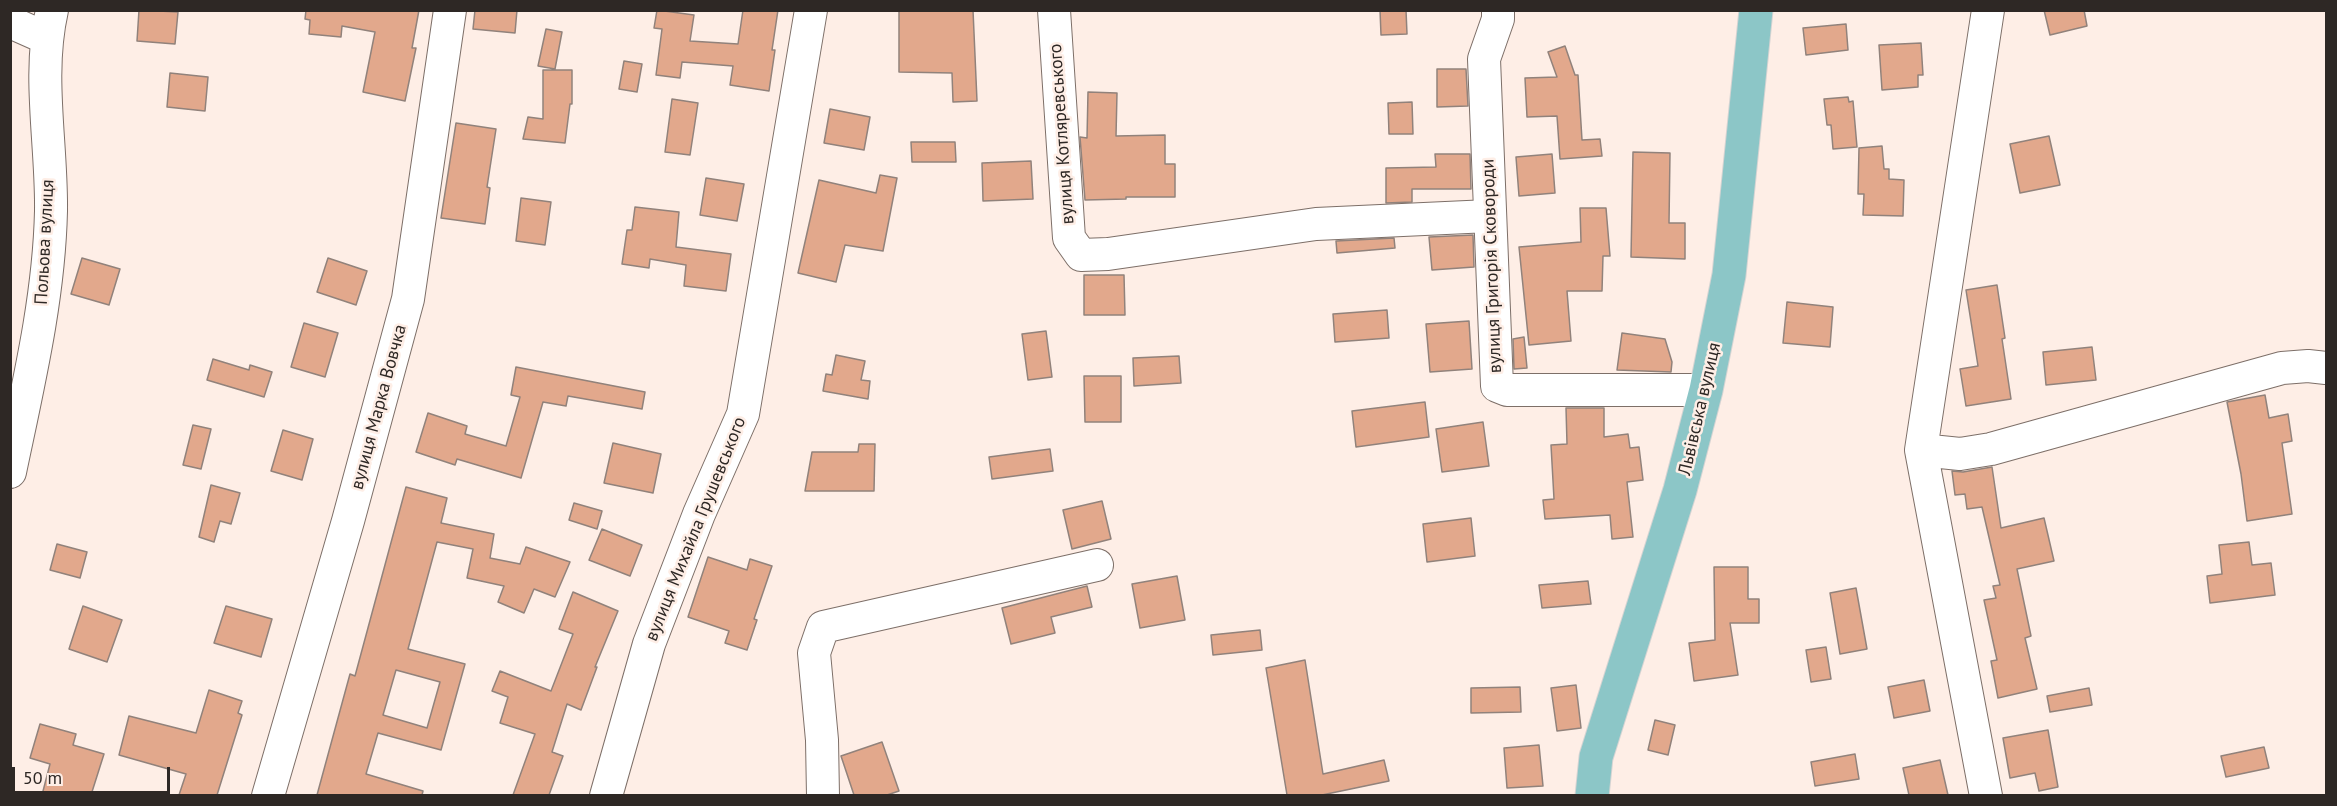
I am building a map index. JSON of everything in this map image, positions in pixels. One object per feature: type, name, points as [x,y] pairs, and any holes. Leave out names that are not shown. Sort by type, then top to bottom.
[{"type":"main road","name":"Львівська вулиця","points":[[1592,795],[1596,757],[1680,490],[1706,390],[1729,275],[1756,10]]},
{"type":"street","name":"вулиця Марка Вовчка","points":[[268,795],[348,521],[408,299],[450,10]]},
{"type":"street","name":"вулиця Михайла Грушевського","points":[[606,795],[649,644],[699,514],[743,414],[811,10]]},
{"type":"street","name":"вулиця Котляревського","points":[[1054,10],[1069,238],[1081,255],[1108,254],[1316,224],[1489,216]]},
{"type":"street","name":"вулиця Григорія Сковороди","points":[[1498,10],[1498,19],[1484,59],[1497,386],[1507,390],[1706,390]]},
{"type":"street","points":[[1986,795],[1922,450],[1988,10]]},
{"type":"street","points":[[10,22],[49,24]]},
{"type":"street","name":"Польова вулиця","points":[[10,472],[41,320],[51,211],[49,24]]},
{"type":"street","points":[[1922,450],[1960,454],[1991,449],[2282,368],[2308,366],[2326,368]]},
{"type":"street","points":[[823,795],[822,740],[814,653],[823,627],[1097,565]]},
{"type":"building","points":[[139,10],[178,12],[175,44],[137,41]]},
{"type":"building","points":[[306,10],[419,10],[412,48],[416,48],[405,101],[363,92],[375,32],[342,26],[341,37],[309,34],[310,20],[305,19]]},
{"type":"building","points":[[475,10],[517,10],[515,33],[473,29]]},
{"type":"building","points":[[657,10],[694,15],[690,41],[738,44],[743,10],[778,10],[769,91],[730,85],[733,66],[682,62],[680,78],[656,75],[662,29],[654,28]]},
{"type":"building","points":[[899,10],[973,10],[977,101],[953,102],[952,73],[899,72]]},
{"type":"building","points":[[1380,10],[1406,10],[1407,34],[1381,35]]},
{"type":"building","points":[[2044,10],[2084,10],[2087,26],[2050,35]]},
{"type":"building","points":[[1846,24],[1848,50],[1806,55],[1803,28]]},
{"type":"building","points":[[546,29],[562,32],[555,69],[538,66]]},
{"type":"building","points":[[1921,43],[1923,75],[1918,75],[1918,87],[1882,90],[1879,45]]},
{"type":"building","points":[[1565,46],[1575,75],[1578,75],[1582,140],[1600,139],[1602,156],[1560,159],[1557,116],[1527,117],[1525,78],[1557,77],[1548,52]]},
{"type":"building","points":[[624,61],[642,64],[637,92],[619,89]]},
{"type":"building","points":[[1437,69],[1466,69],[1468,106],[1437,107]]},
{"type":"building","points":[[543,70],[572,70],[572,104],[570,104],[565,143],[523,139],[528,117],[543,119]]},
{"type":"building","points":[[170,73],[208,77],[205,111],[167,107]]},
{"type":"building","points":[[1088,92],[1117,93],[1116,136],[1165,135],[1165,164],[1175,164],[1175,197],[1085,200],[1080,137],[1087,138]]},
{"type":"building","points":[[1848,97],[1849,102],[1853,101],[1857,147],[1833,149],[1831,125],[1827,125],[1824,99]]},
{"type":"building","points":[[672,99],[698,103],[690,155],[665,152]]},
{"type":"building","points":[[1412,102],[1413,134],[1389,134],[1388,103]]},
{"type":"building","points":[[830,109],[870,117],[864,150],[824,143]]},
{"type":"building","points":[[456,123],[496,129],[487,187],[490,188],[485,224],[441,218]]},
{"type":"building","points":[[2049,136],[2060,185],[2020,193],[2010,144]]},
{"type":"building","points":[[911,142],[955,142],[956,162],[912,162]]},
{"type":"building","points":[[1882,146],[1884,169],[1889,169],[1889,179],[1904,180],[1903,216],[1863,215],[1864,194],[1858,194],[1859,148]]},
{"type":"building","points":[[1633,152],[1670,153],[1669,223],[1685,223],[1685,259],[1631,257]]},
{"type":"building","points":[[1435,154],[1470,154],[1471,189],[1412,189],[1412,202],[1386,203],[1386,168],[1436,167]]},
{"type":"building","points":[[1552,154],[1555,193],[1519,196],[1516,157]]},
{"type":"building","points":[[1031,161],[1033,199],[983,201],[982,163]]},
{"type":"building","points":[[880,175],[897,178],[883,251],[845,245],[836,282],[798,273],[819,180],[876,193]]},
{"type":"building","points":[[706,178],[744,184],[737,221],[700,215]]},
{"type":"building","points":[[521,198],[551,202],[545,245],[516,241]]},
{"type":"building","points":[[635,207],[679,212],[676,247],[731,254],[726,291],[684,286],[686,265],[650,259],[649,268],[622,264],[627,230],[632,230]]},
{"type":"building","points":[[1580,208],[1606,208],[1610,256],[1603,256],[1602,291],[1567,291],[1571,341],[1529,345],[1519,247],[1581,242]]},
{"type":"building","points":[[1473,235],[1474,267],[1432,270],[1429,237]]},
{"type":"building","points":[[1394,238],[1395,248],[1337,253],[1336,241]]},
{"type":"building","points":[[82,258],[120,269],[109,305],[71,294]]},
{"type":"building","points":[[328,258],[367,271],[356,305],[317,292]]},
{"type":"building","points":[[1084,275],[1124,275],[1125,315],[1084,315]]},
{"type":"building","points":[[1997,285],[2011,399],[1966,406],[1960,369],[1978,366],[1966,290]]},
{"type":"building","points":[[1787,302],[1833,307],[1830,347],[1783,343]]},
{"type":"building","points":[[1387,310],[1389,338],[1335,342],[1333,314]]},
{"type":"building","points":[[1469,321],[1472,369],[1430,372],[1426,324]]},
{"type":"building","points":[[304,323],[338,333],[325,377],[291,367]]},
{"type":"building","points":[[1046,331],[1052,377],[1028,380],[1022,334]]},
{"type":"building","points":[[1622,333],[1665,339],[1672,362],[1671,372],[1617,370]]},
{"type":"building","points":[[1524,337],[1527,368],[1514,369],[1513,339]]},
{"type":"building","points":[[2092,347],[2096,380],[2046,385],[2043,352]]},
{"type":"building","points":[[836,355],[865,361],[861,380],[870,381],[868,399],[823,391],[826,374],[832,375]]},
{"type":"building","points":[[1179,356],[1181,383],[1134,386],[1133,358]]},
{"type":"building","points":[[213,359],[249,370],[250,365],[272,372],[264,397],[207,380]]},
{"type":"building","points":[[516,367],[645,392],[642,409],[568,396],[566,406],[543,402],[521,478],[457,459],[455,465],[416,452],[428,413],[467,426],[465,434],[506,446],[520,397],[511,395]]},
{"type":"building","points":[[1084,376],[1121,376],[1121,422],[1085,422]]},
{"type":"building","points":[[2265,395],[2269,418],[2288,414],[2292,441],[2282,443],[2292,514],[2247,521],[2241,474],[2227,402]]},
{"type":"building","points":[[1425,402],[1429,437],[1356,447],[1352,411]]},
{"type":"building","points":[[1566,408],[1604,408],[1604,437],[1628,434],[1630,448],[1639,447],[1643,480],[1627,482],[1633,537],[1612,539],[1610,515],[1545,519],[1543,500],[1554,499],[1551,445],[1567,444]]},
{"type":"building","points":[[1483,422],[1489,466],[1442,472],[1436,429]]},
{"type":"building","points":[[193,425],[211,429],[201,469],[183,465]]},
{"type":"building","points":[[283,430],[313,439],[302,480],[271,471]]},
{"type":"building","points":[[613,443],[661,454],[653,493],[604,483]]},
{"type":"building","points":[[859,444],[875,444],[874,491],[805,491],[812,452],[858,452]]},
{"type":"building","points":[[1050,449],[1053,471],[992,479],[989,457]]},
{"type":"building","points":[[1992,467],[2001,528],[2044,518],[2054,561],[2017,569],[2031,636],[2025,638],[2037,689],[1998,698],[1991,661],[1997,660],[1984,600],[1996,598],[1993,586],[2000,585],[1982,507],[1967,509],[1965,494],[1955,495],[1952,471],[1963,472]]},
{"type":"building","points":[[211,485],[240,493],[231,524],[220,521],[214,542],[199,537]]},
{"type":"building","points":[[406,487],[447,498],[441,523],[494,534],[490,558],[520,564],[526,547],[570,562],[555,597],[534,589],[524,613],[498,602],[504,586],[467,578],[473,549],[437,542],[408,649],[465,664],[441,750],[378,733],[366,774],[423,791],[422,795],[317,795],[350,674],[355,676]],"holes":[[[396,670],[440,682],[427,728],[383,715]]]},
{"type":"building","points":[[1102,501],[1111,539],[1072,549],[1063,510]]},
{"type":"building","points":[[574,503],[602,511],[597,529],[569,520]]},
{"type":"building","points":[[1471,518],[1475,556],[1427,562],[1423,524]]},
{"type":"building","points":[[602,529],[642,545],[630,576],[589,560]]},
{"type":"building","points":[[2249,542],[2252,565],[2271,563],[2275,595],[2210,603],[2207,576],[2222,574],[2219,545]]},
{"type":"building","points":[[57,544],[87,552],[80,578],[50,570]]},
{"type":"building","points":[[708,557],[747,570],[750,559],[772,566],[754,619],[757,620],[747,650],[725,643],[729,631],[688,617]]},
{"type":"building","points":[[1714,567],[1748,567],[1748,599],[1759,599],[1759,623],[1730,623],[1738,675],[1694,681],[1689,643],[1715,640]]},
{"type":"building","points":[[1177,576],[1185,620],[1140,628],[1132,584]]},
{"type":"building","points":[[1588,581],[1591,604],[1542,608],[1539,585]]},
{"type":"building","points":[[1087,586],[1092,607],[1051,617],[1055,633],[1011,644],[1002,608]]},
{"type":"building","points":[[1856,588],[1867,649],[1840,654],[1830,593]]},
{"type":"building","points":[[573,592],[618,611],[595,667],[597,667],[581,710],[567,704],[552,752],[563,756],[549,795],[513,795],[535,734],[500,723],[508,697],[492,691],[500,671],[551,691],[573,634],[559,629]]},
{"type":"building","points":[[83,606],[122,620],[107,662],[69,649]]},
{"type":"building","points":[[226,606],[272,619],[261,657],[214,643]]},
{"type":"building","points":[[1260,630],[1262,650],[1213,655],[1211,635]]},
{"type":"building","points":[[1826,647],[1831,679],[1811,682],[1806,650]]},
{"type":"building","points":[[1305,660],[1323,774],[1384,760],[1389,781],[1322,795],[1287,795],[1266,668]]},
{"type":"building","points":[[1924,680],[1930,711],[1894,718],[1888,687]]},
{"type":"building","points":[[1576,685],[1581,728],[1557,731],[1551,688]]},
{"type":"building","points":[[1520,687],[1521,712],[1471,713],[1471,688]]},
{"type":"building","points":[[2089,688],[2092,705],[2050,712],[2047,696]]},
{"type":"building","points":[[209,690],[242,701],[238,713],[242,715],[217,795],[179,795],[186,774],[119,755],[129,716],[196,733]]},
{"type":"building","points":[[1655,720],[1675,725],[1668,755],[1648,750]]},
{"type":"building","points":[[40,724],[76,734],[73,745],[104,754],[91,795],[42,795],[50,764],[30,758]]},
{"type":"building","points":[[2048,730],[2058,787],[2039,791],[2035,773],[2010,778],[2003,738]]},
{"type":"building","points":[[882,742],[899,791],[887,795],[854,795],[841,756]]},
{"type":"building","points":[[1539,745],[1543,786],[1507,788],[1504,748]]},
{"type":"building","points":[[2264,747],[2269,768],[2226,777],[2221,756]]},
{"type":"building","points":[[1855,754],[1859,779],[1815,786],[1811,762]]},
{"type":"building","points":[[1940,760],[1948,795],[1909,795],[1903,768]]}]
